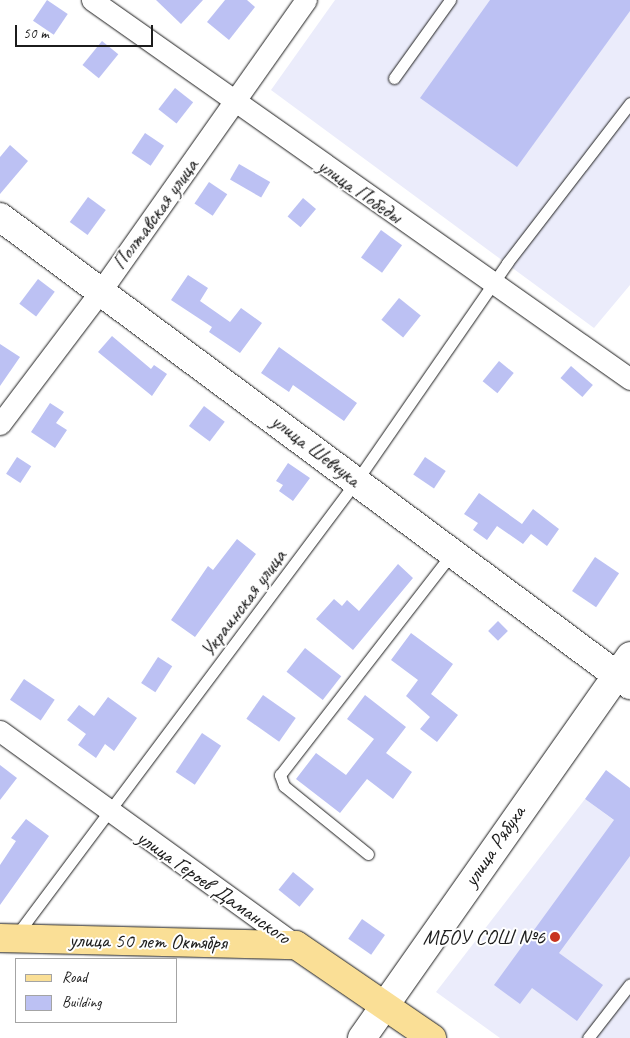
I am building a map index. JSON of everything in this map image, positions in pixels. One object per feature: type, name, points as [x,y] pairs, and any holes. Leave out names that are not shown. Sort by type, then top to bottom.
[{"type":"main road","name":"улица 50 лет Октября","points":[[7,938],[296,944]]},
{"type":"main road","name":"улица Героев Даманского","points":[[296,944],[432,1038]]},
{"type":"street","name":"улица Победы","points":[[92,0],[234,104],[630,379]]},
{"type":"street","name":"Полтавская улица","points":[[0,424],[102,289],[306,0]]},
{"type":"street","name":"улица Шевчука","points":[[0,217],[102,289],[453,552],[625,672]]},
{"type":"street","name":"улица Рябуха","points":[[362,1038],[625,672]]},
{"type":"street","name":"улица Героев Даманского","points":[[0,731],[110,813],[296,944]]},
{"type":"lane","points":[[394,78],[450,0]]},
{"type":"lane","name":"Украинская улица","points":[[7,938],[110,813],[357,480],[494,284],[630,103]]},
{"type":"lane","points":[[368,854],[284,786],[280,775],[453,552]]},
{"type":"lane","points":[[588,1038],[630,984]]},
{"type":"shaded area","points":[[335,0],[630,0],[630,285],[594,328],[271,90]]},
{"type":"shaded area","name":"МБОУ СОШ №6","points":[[585,799],[630,832],[630,1038],[500,1038],[436,992]]},
{"type":"building","points":[[47,0],[68,14],[54,35],[33,21]]},
{"type":"building","points":[[156,0],[203,0],[181,24]]},
{"type":"building","points":[[225,0],[247,0],[255,7],[229,40],[207,22]]},
{"type":"building","points":[[490,0],[630,0],[630,11],[517,167],[420,98]]},
{"type":"building","points":[[102,41],[118,54],[99,78],[82,65]]},
{"type":"building","points":[[175,88],[193,102],[177,123],[158,109]]},
{"type":"building","points":[[145,133],[164,146],[151,166],[132,153]]},
{"type":"building","points":[[10,145],[28,161],[0,194],[0,157]]},
{"type":"building","points":[[239,164],[270,182],[261,198],[230,180]]},
{"type":"building","points":[[209,182],[227,194],[213,216],[194,204]]},
{"type":"building","points":[[88,197],[106,210],[88,235],[70,222]]},
{"type":"building","points":[[303,198],[316,209],[301,227],[288,216]]},
{"type":"building","points":[[381,230],[402,245],[382,273],[361,258]]},
{"type":"building","points":[[188,275],[208,288],[200,301],[230,322],[241,308],[262,323],[240,353],[209,332],[212,327],[171,300]]},
{"type":"building","points":[[38,279],[55,292],[36,316],[19,304]]},
{"type":"building","points":[[399,298],[421,316],[403,337],[381,320]]},
{"type":"building","points":[[112,336],[151,369],[154,365],[167,374],[152,396],[98,352]]},
{"type":"building","points":[[0,344],[20,357],[0,386]]},
{"type":"building","points":[[279,347],[357,403],[344,421],[293,385],[289,392],[261,373]]},
{"type":"building","points":[[499,361],[514,373],[497,393],[483,381]]},
{"type":"building","points":[[571,366],[593,385],[582,397],[561,378]]},
{"type":"building","points":[[50,403],[64,412],[56,423],[67,430],[55,448],[31,432]]},
{"type":"building","points":[[204,406],[225,422],[210,442],[189,426]]},
{"type":"building","points":[[17,457],[31,466],[20,483],[6,474]]},
{"type":"building","points":[[425,457],[446,471],[434,488],[413,474]]},
{"type":"building","points":[[288,463],[310,478],[293,501],[279,491],[283,485],[276,481]]},
{"type":"building","points":[[479,493],[522,524],[533,509],[559,529],[547,546],[531,534],[523,544],[497,526],[487,540],[473,530],[478,523],[464,514]]},
{"type":"building","points":[[237,539],[256,554],[195,637],[171,620],[208,566],[213,570]]},
{"type":"building","points":[[595,557],[619,573],[596,607],[572,591]]},
{"type":"building","points":[[398,564],[413,578],[353,650],[316,619],[334,599],[342,606],[347,600],[359,611]]},
{"type":"building","points":[[498,621],[508,631],[498,641],[488,631]]},
{"type":"building","points":[[411,633],[453,664],[431,694],[458,715],[437,742],[420,729],[430,717],[406,696],[418,680],[391,660]]},
{"type":"building","points":[[305,648],[341,676],[323,700],[287,672]]},
{"type":"building","points":[[158,657],[172,666],[155,692],[141,683]]},
{"type":"building","points":[[24,679],[55,700],[41,720],[10,700]]},
{"type":"building","points":[[263,695],[296,718],[279,742],[246,719]]},
{"type":"building","points":[[365,695],[406,727],[386,753],[412,772],[393,799],[367,779],[340,813],[296,779],[316,753],[346,775],[374,739],[347,719]]},
{"type":"building","points":[[108,697],[137,718],[114,751],[105,744],[96,758],[78,745],[86,734],[67,720],[79,705],[94,716]]},
{"type":"building","points":[[202,733],[221,746],[195,785],[176,772]]},
{"type":"building","points":[[0,765],[17,778],[0,800]]},
{"type":"building","points":[[606,770],[630,788],[630,856],[559,953],[603,985],[577,1021],[532,988],[520,1004],[494,985],[614,820],[585,799]]},
{"type":"building","points":[[26,819],[49,836],[0,905],[0,865],[16,841],[11,838]]},
{"type":"building","points":[[293,872],[314,889],[300,907],[279,890]]},
{"type":"building","points":[[362,919],[385,935],[371,955],[348,939]]},
{"type":"place","name":"МБОУ СОШ №6","points":[[555,937]]}]
